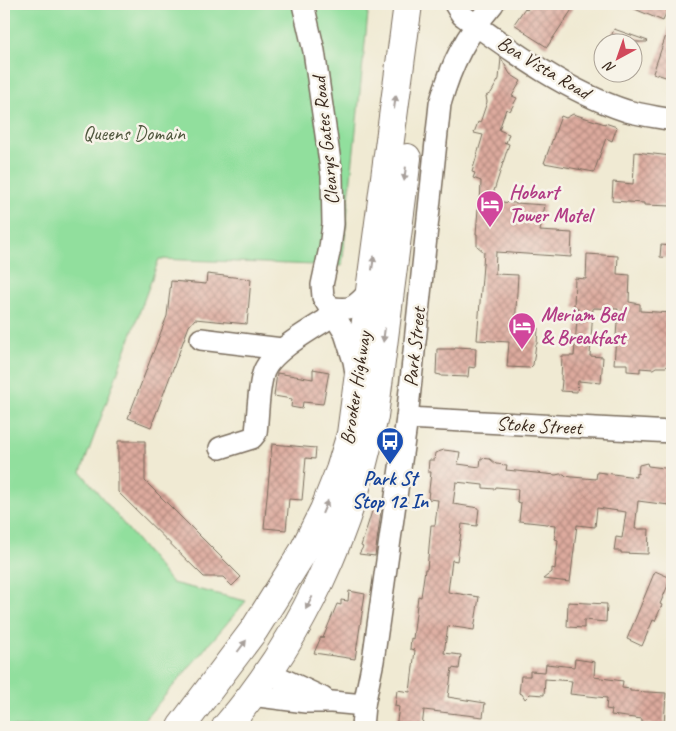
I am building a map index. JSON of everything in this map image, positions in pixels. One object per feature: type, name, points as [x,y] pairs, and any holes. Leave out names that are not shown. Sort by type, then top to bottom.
[{"type":"highway","name":"Brooker Highway","points":[[181,727],[254,630],[303,552],[324,510],[340,470],[351,434],[408,4]]},
{"type":"highway","name":"Brooker Highway","points":[[226,727],[268,672],[290,638],[327,568],[346,519],[369,443],[426,4]]},
{"type":"highway","points":[[187,727],[238,677],[268,672]]},
{"type":"street","name":"Clearys Gates Road","points":[[303,4],[314,51],[332,176],[333,224],[322,285],[323,297],[345,333],[354,361],[357,383]]},
{"type":"street","name":"Park Street","points":[[362,727],[407,418],[440,104],[446,81],[459,52],[466,17],[492,4]]},
{"type":"street","name":"Boa Vista Road","points":[[466,17],[516,53],[591,97],[629,111],[672,120]]},
{"type":"street","points":[[220,448],[252,438],[256,432],[263,373],[270,361],[282,349],[331,311],[350,308],[358,304],[370,292]]},
{"type":"street","points":[[201,339],[282,349]]},
{"type":"street","name":"Stoke Street","points":[[407,418],[672,432]]},
{"type":"street","points":[[290,638],[285,657],[286,668],[293,681],[302,688]]},
{"type":"street","points":[[268,672],[332,702]]},
{"type":"street","points":[[251,695],[306,702],[364,705]]},
{"type":"green space","name":"Queens Domain","points":[[4,4],[369,4],[342,266],[159,259],[81,472],[172,583],[246,601],[138,727],[4,727]]},
{"type":"building","points":[[532,4],[566,4],[573,8],[547,47],[514,24],[525,8],[527,10]]},
{"type":"building","points":[[623,4],[670,4],[663,21]]},
{"type":"building","points":[[670,24],[672,24],[672,79],[653,73]]},
{"type":"building","points":[[501,58],[510,74],[521,81],[512,96],[517,98],[510,111],[506,109],[499,130],[509,134],[506,143],[509,144],[493,194],[500,202],[545,205],[540,231],[572,233],[571,257],[496,252],[495,274],[518,275],[515,327],[538,328],[533,365],[530,368],[507,367],[509,342],[477,340],[484,252],[477,246],[476,234],[481,181],[473,178],[475,173],[472,172],[483,135],[474,133],[478,122],[480,123],[487,102],[486,96],[491,93],[499,79]]},
{"type":"building","points":[[573,114],[617,127],[612,141],[606,138],[594,172],[544,163],[561,116],[566,118]]},
{"type":"building","points":[[635,152],[672,156],[672,206],[612,201],[613,182],[633,184]]},
{"type":"building","points":[[661,245],[672,246],[672,258],[660,257]]},
{"type":"building","points":[[587,254],[618,256],[617,274],[630,275],[629,302],[640,304],[640,311],[672,313],[670,358],[672,362],[666,367],[640,368],[640,372],[627,371],[627,364],[614,364],[618,309],[593,308],[590,356],[603,357],[601,383],[578,381],[577,392],[561,391],[562,356],[574,356],[578,308],[574,308],[575,278],[586,279]]},
{"type":"building","points":[[207,274],[251,279],[247,324],[195,319],[189,326],[151,427],[128,418],[167,316],[171,281],[206,284]]},
{"type":"building","points":[[455,347],[476,348],[475,368],[469,367],[468,377],[441,376],[436,374],[437,349],[455,349]]},
{"type":"building","points":[[313,369],[329,372],[323,404],[303,402],[302,409],[291,407],[292,399],[274,396],[277,373],[313,379]]},
{"type":"building","points":[[118,441],[145,441],[145,481],[241,577],[232,586],[223,577],[204,577],[118,492]]},
{"type":"building","points":[[272,444],[316,448],[315,459],[306,458],[302,500],[289,499],[286,530],[264,528]]},
{"type":"building","points":[[444,450],[460,452],[458,464],[480,467],[481,458],[490,459],[496,464],[507,465],[506,470],[556,475],[564,474],[572,477],[596,479],[597,472],[636,477],[639,465],[647,463],[648,466],[672,469],[672,496],[669,505],[638,501],[635,529],[649,529],[648,554],[614,551],[616,537],[622,538],[626,512],[597,508],[595,527],[577,525],[570,582],[543,579],[552,572],[552,568],[555,569],[558,540],[555,539],[556,525],[519,521],[521,503],[517,502],[518,489],[483,488],[483,485],[456,482],[453,504],[479,508],[477,526],[462,524],[457,561],[452,560],[448,592],[479,597],[474,630],[448,626],[444,653],[461,655],[459,669],[452,668],[448,697],[485,703],[483,717],[424,710],[422,727],[396,727],[399,707],[395,706],[397,690],[410,692],[415,650],[410,649],[411,638],[413,639],[418,596],[421,597],[425,569],[427,569],[431,525],[435,525],[438,500],[428,499],[431,472],[428,472],[429,460],[434,460],[435,453]]},
{"type":"building","points":[[375,502],[382,504],[375,556],[359,554],[363,547],[361,546]]},
{"type":"building","points":[[655,571],[671,578],[660,604],[662,605],[655,621],[653,620],[642,646],[627,639]]},
{"type":"building","points":[[349,591],[365,594],[355,659],[314,653],[321,637],[323,638],[337,604],[341,605],[341,600],[348,601]]},
{"type":"building","points":[[568,602],[607,604],[606,622],[584,620],[584,628],[567,627]]},
{"type":"building","points":[[575,659],[595,662],[594,677],[623,681],[622,688],[630,689],[630,691],[666,693],[664,725],[642,724],[642,719],[611,715],[612,710],[606,709],[607,698],[570,694],[572,681],[545,679],[544,695],[530,694],[525,699],[519,693],[521,676],[530,676],[530,671],[545,672],[546,664],[574,667]]},
{"type":"place","name":"Hobart Tower Motel","points":[[490,228]]},
{"type":"place","name":"Meriam Bed & Breakfast","points":[[522,350]]},
{"type":"place","name":"Park St Stop 12 In","points":[[390,465]]}]
